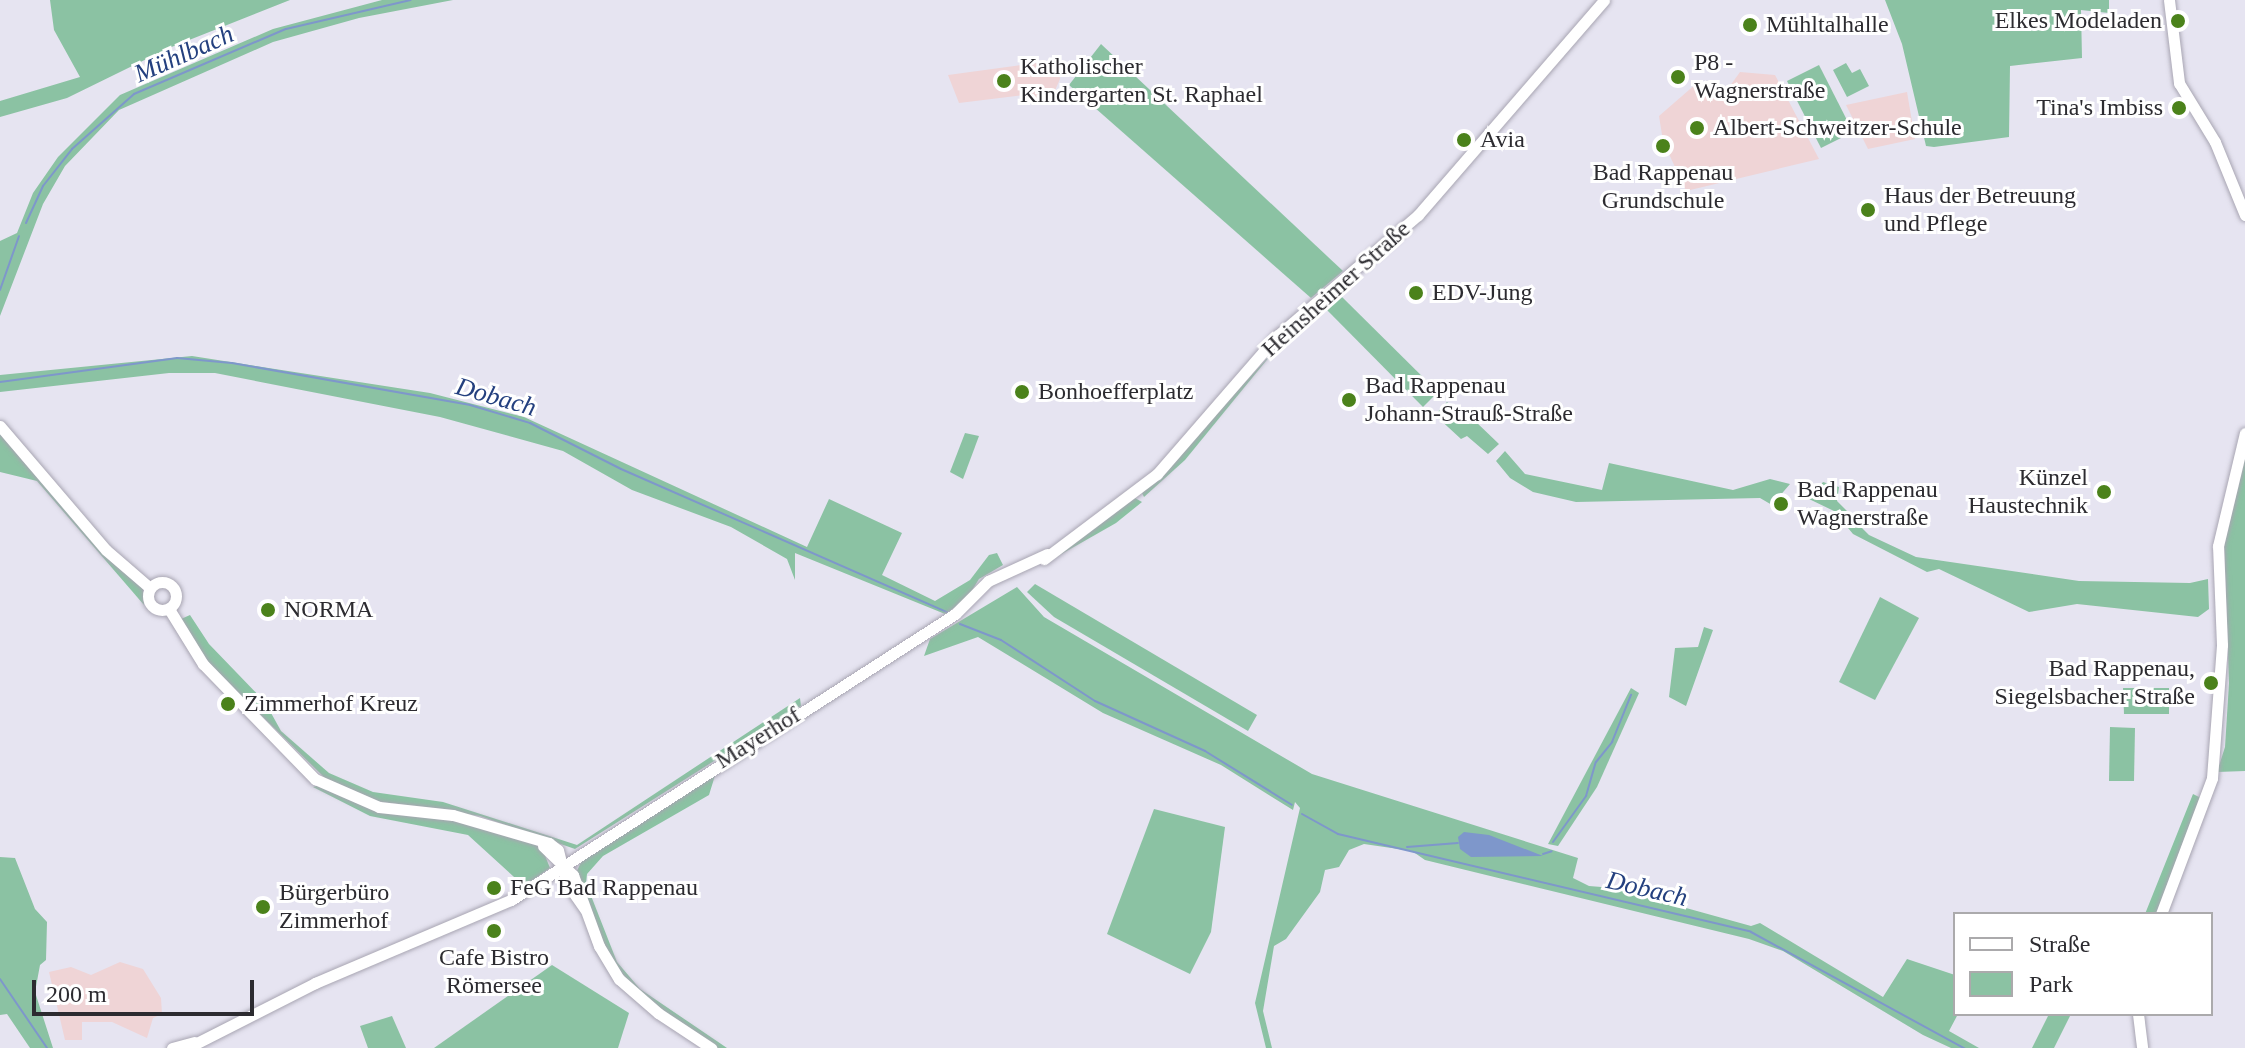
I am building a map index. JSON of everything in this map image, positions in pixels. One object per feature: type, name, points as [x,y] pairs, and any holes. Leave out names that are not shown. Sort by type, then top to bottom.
[{"type":"street","name":"Heinsheimer Straße","points":[[955,614],[988,581],[1010,568],[1034,564],[1084,533],[1147,483],[1278,335],[1418,215],[1604,0]]},
{"type":"street","points":[[2169,0],[2179,83],[2215,142],[2245,215]]},
{"type":"street","points":[[0,426],[106,550],[150,588],[152,606],[169,609],[212,675],[329,788],[379,807],[453,815],[529,837],[558,850],[566,882],[585,909],[619,979],[658,1013],[711,1048]]},
{"type":"street","points":[[2162,912],[2212,778],[2222,645],[2218,546],[2245,433]]},
{"type":"street","points":[[150,588],[161,581],[172,585],[177,597],[169,609]]},
{"type":"street","name":"Mayerhof","points":[[172,1048],[191,1045],[315,983],[511,900],[955,614]]},
{"type":"street","points":[[2138,1016],[2142,1048]]},
{"type":"shaded area","name":"Katholischer Kindergarten St. Raphael","points":[[1058,60],[1060,79],[1053,95],[1033,102],[1032,94],[959,103],[948,75]]},
{"type":"shaded area","points":[[1740,72],[1775,75],[1819,159],[1686,191],[1663,141],[1659,116],[1697,83],[1722,97]]},
{"type":"shaded area","points":[[1907,92],[1915,139],[1868,149],[1846,105]]},
{"type":"shaded area","points":[[120,962],[143,969],[161,998],[162,1014],[153,1018],[147,1038],[112,1022],[82,1022],[82,1040],[65,1040],[49,972],[71,967],[91,975]]},
{"type":"green space","points":[[50,0],[290,0],[169,48],[67,98],[0,117],[0,101],[80,77],[54,30]]},
{"type":"green space","points":[[382,0],[453,0],[359,18],[273,42],[119,110],[65,166],[43,204],[0,316],[0,241],[17,233],[33,193],[58,157],[120,95],[273,29]]},
{"type":"green space","points":[[1885,0],[2109,0],[2109,13],[2081,10],[2082,58],[2010,66],[2009,137],[1934,147],[1926,146],[1902,44]]},
{"type":"green space","points":[[1101,44],[1343,271],[1311,298],[1069,85]]},
{"type":"green space","points":[[1846,63],[1852,73],[1860,69],[1869,86],[1847,97],[1833,70]]},
{"type":"green space","points":[[1819,65],[1853,132],[1821,148],[1787,81]]},
{"type":"green space","points":[[1339,294],[1438,392],[1423,407],[1324,307]]},
{"type":"green space","points":[[1274,351],[1185,460],[1144,497],[1142,493]]},
{"type":"green space","points":[[192,356],[430,393],[524,417],[807,547],[829,499],[902,533],[882,575],[935,601],[970,580],[989,555],[997,553],[1003,565],[979,579],[966,600],[945,614],[795,553],[795,580],[787,559],[731,527],[632,490],[563,451],[440,417],[215,373],[169,373],[0,392],[0,375]]},
{"type":"green space","points":[[1447,402],[1470,424],[1475,421],[1499,444],[1488,454],[1467,436],[1461,439],[1435,415]]},
{"type":"green space","points":[[0,432],[101,552],[143,589],[144,605],[37,481],[0,472]]},
{"type":"green space","points":[[965,433],[979,436],[963,479],[950,472]]},
{"type":"green space","points":[[2245,445],[2245,771],[2217,772],[2225,747],[2229,683],[2224,539]]},
{"type":"green space","points":[[1505,451],[1525,474],[1602,490],[1609,463],[1733,490],[1770,479],[1790,484],[1772,505],[1760,498],[1576,502],[1533,492],[1510,478],[1496,461]]},
{"type":"green space","points":[[1823,482],[1839,487],[1837,501],[1849,513],[1866,516],[1862,528],[1869,535],[1916,557],[2079,581],[2190,583],[2208,579],[2209,609],[2198,617],[2077,604],[2029,612],[1939,569],[1927,572],[1853,534],[1834,511],[1809,499]]},
{"type":"green space","points":[[1135,498],[1142,502],[1116,523],[1051,560]]},
{"type":"green space","points":[[1035,584],[1257,715],[1248,731],[1054,617],[1027,592]]},
{"type":"green space","points":[[1017,587],[1044,617],[1312,774],[1578,858],[1573,878],[1589,886],[1614,888],[1751,926],[1760,923],[1883,997],[1907,959],[1953,974],[1953,1016],[1957,1016],[1949,1031],[1979,1048],[1951,1048],[1923,1035],[1783,951],[1749,939],[1425,860],[1412,851],[1364,844],[1349,850],[1339,867],[1325,870],[1320,892],[1286,939],[1274,946],[1263,1011],[1272,1048],[1266,1048],[1255,1003],[1300,808],[1295,802],[1293,810],[1221,765],[1103,713],[978,637],[924,656],[930,639]]},
{"type":"green space","points":[[1880,597],[1919,618],[1875,700],[1839,682]]},
{"type":"green space","points":[[190,615],[209,644],[265,702],[281,731],[329,773],[373,792],[443,802],[577,845],[800,698],[801,706],[575,849],[480,816],[369,800],[331,784],[208,663],[181,619]]},
{"type":"green space","points":[[1704,627],[1713,630],[1686,706],[1669,697],[1675,648],[1698,647]]},
{"type":"green space","points":[[1631,688],[1639,693],[1597,787],[1558,846],[1548,844]]},
{"type":"green space","points":[[2123,688],[2169,688],[2169,714],[2124,714]]},
{"type":"green space","points":[[2110,727],[2135,728],[2134,781],[2109,781]]},
{"type":"green space","points":[[717,769],[709,795],[603,856],[587,874],[586,883],[617,962],[640,989],[727,1048],[716,1048],[628,983],[607,956],[576,873],[582,860]]},
{"type":"green space","points":[[319,785],[376,810],[446,817],[526,840],[542,848],[550,868],[524,886],[468,835],[370,816],[313,787]]},
{"type":"green space","points":[[2193,794],[2201,798],[2159,912],[2146,912]]},
{"type":"green space","points":[[1154,809],[1225,827],[1211,932],[1190,974],[1107,934]]},
{"type":"green space","points":[[0,857],[15,858],[35,909],[47,922],[46,960],[40,965],[35,992],[53,1048],[30,1048],[7,1014],[0,1015]]},
{"type":"green space","points":[[552,965],[629,1013],[618,1048],[434,1048]]},
{"type":"green space","points":[[392,1016],[406,1048],[368,1048],[360,1026]]},
{"type":"green space","points":[[2048,1016],[2070,1016],[2054,1048],[2032,1048]]},
{"type":"water","points":[[1464,832],[1489,835],[1543,856],[1471,857],[1460,849],[1458,837]]},
{"type":"waterway","name":"Mühlbach","points":[[26,223],[43,186],[72,149],[134,94],[286,29],[411,0]]},
{"type":"waterway","name":"Mühlbach","points":[[0,290],[19,236]]},
{"type":"waterway","name":"Dobach","points":[[0,382],[177,358],[232,363],[470,405],[530,423],[621,469],[947,612]]},
{"type":"waterway","name":"Dobach","points":[[960,624],[1001,640],[1095,701],[1205,751],[1292,805]]},
{"type":"waterway","points":[[1553,842],[1586,796],[1596,762],[1612,742],[1631,695]]},
{"type":"waterway","name":"Dobach","points":[[1302,814],[1338,834],[1751,932],[1964,1048]]},
{"type":"waterway","points":[[1407,847],[1458,843]]},
{"type":"waterway","points":[[1543,854],[1552,851]]},
{"type":"waterway","name":"Mühlbach","points":[[0,979],[47,1048]]},
{"type":"place","name":"Elkes Modeladen","points":[[2178,21]]},
{"type":"place","name":"Mühltalhalle","points":[[1750,25]]},
{"type":"place","name":"P8 - Wagnerstraße","points":[[1678,77]]},
{"type":"place","name":"Katholischer Kindergarten St. Raphael","points":[[1004,81]]},
{"type":"place","name":"Tina's Imbiss","points":[[2179,108]]},
{"type":"place","name":"Albert-Schweitzer-Schule","points":[[1697,128]]},
{"type":"place","name":"Avia","points":[[1464,140]]},
{"type":"place","name":"Bad Rappenau Grundschule","points":[[1663,146]]},
{"type":"place","name":"Haus der Betreuung und Pflege","points":[[1868,210]]},
{"type":"place","name":"EDV-Jung","points":[[1416,293]]},
{"type":"place","name":"Bonhoefferplatz","points":[[1022,392]]},
{"type":"place","name":"Bad Rappenau Johann-Strauß-Straße","points":[[1349,400]]},
{"type":"place","name":"Künzel Haustechnik","points":[[2104,492]]},
{"type":"place","name":"Bad Rappenau Wagnerstraße","points":[[1781,504]]},
{"type":"place","name":"NORMA","points":[[268,610]]},
{"type":"place","name":"Bad Rappenau, Siegelsbacher Straße","points":[[2211,683]]},
{"type":"place","name":"Zimmerhof Kreuz","points":[[228,704]]},
{"type":"place","name":"FeG Bad Rappenau","points":[[494,888]]},
{"type":"place","name":"Bürgerbüro Zimmerhof","points":[[263,907]]},
{"type":"place","name":"Cafe Bistro Römersee","points":[[494,931]]}]
